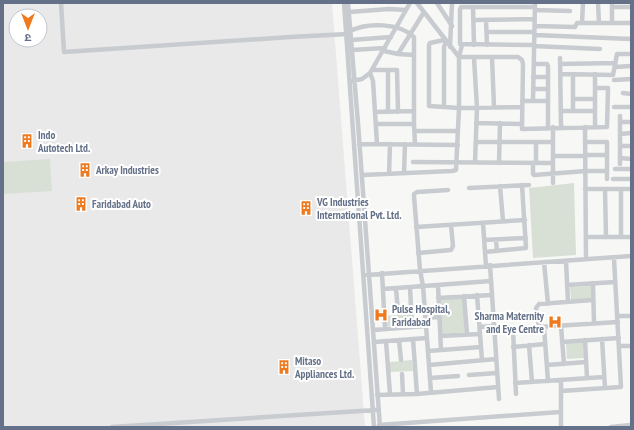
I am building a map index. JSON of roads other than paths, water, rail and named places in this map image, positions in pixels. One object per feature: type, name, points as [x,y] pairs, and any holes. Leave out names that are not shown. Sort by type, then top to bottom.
[{"type":"street","points":[[61,3],[64,52],[349,33],[357,27],[388,25],[396,28],[411,34],[414,37],[415,144]]},
{"type":"street","points":[[344,3],[351,40],[360,144],[377,395],[374,427]]},
{"type":"street","points":[[348,3],[349,82],[363,275],[376,408],[380,426],[560,412]]},
{"type":"street","points":[[349,82],[366,77],[371,72],[410,3]]},
{"type":"street","points":[[417,3],[445,41],[459,57],[518,57],[522,60],[522,129],[561,127],[605,128],[607,126],[608,88],[595,88]]},
{"type":"street","points":[[437,3],[452,26]]},
{"type":"street","points":[[450,47],[452,3]]},
{"type":"street","points":[[582,22],[583,3]]},
{"type":"street","points":[[598,3],[599,23]]},
{"type":"street","points":[[362,175],[454,171],[457,168],[459,57],[462,44],[460,43],[461,7],[466,5],[492,5],[535,7],[570,11]]},
{"type":"street","points":[[612,23],[612,5],[631,7]]},
{"type":"street","points":[[474,44],[474,20],[477,6]]},
{"type":"street","points":[[533,101],[535,7]]},
{"type":"street","points":[[348,12],[389,9],[406,10]]},
{"type":"street","points":[[398,54],[424,12]]},
{"type":"street","points":[[474,20],[535,19]]},
{"type":"street","points":[[486,20],[487,44]]},
{"type":"street","points":[[534,26],[575,26],[577,23],[582,22],[631,23]]},
{"type":"street","points":[[486,32],[631,39]]},
{"type":"street","points":[[351,40],[391,37]]},
{"type":"street","points":[[444,107],[445,41]]},
{"type":"street","points":[[445,41],[430,43],[429,45],[428,105],[430,107],[522,107]]},
{"type":"street","points":[[462,44],[600,49]]},
{"type":"street","points":[[352,50],[384,49],[398,54],[414,55]]},
{"type":"street","points":[[560,74],[613,75],[617,54],[631,54]]},
{"type":"street","points":[[492,57],[494,107]]},
{"type":"street","points":[[474,58],[476,108],[475,162]]},
{"type":"street","points":[[560,58],[561,127]]},
{"type":"street","points":[[534,64],[548,65],[548,101],[553,142],[553,183]]},
{"type":"street","points":[[560,64],[631,66]]},
{"type":"street","points":[[371,72],[388,70],[396,70],[398,72],[398,112]]},
{"type":"street","points":[[388,70],[388,112]]},
{"type":"street","points":[[371,72],[377,144]]},
{"type":"street","points":[[572,111],[573,74]]},
{"type":"street","points":[[595,74],[595,127]]},
{"type":"street","points":[[533,77],[548,77]]},
{"type":"street","points":[[614,80],[631,79]]},
{"type":"street","points":[[533,89],[548,90]]},
{"type":"street","points":[[623,94],[631,94]]},
{"type":"street","points":[[573,99],[595,99]]},
{"type":"street","points":[[522,101],[548,101]]},
{"type":"street","points":[[614,107],[631,107]]},
{"type":"street","points":[[375,112],[414,111]]},
{"type":"street","points":[[561,111],[595,111]]},
{"type":"street","points":[[620,116],[620,164]]},
{"type":"street","points":[[620,122],[631,122]]},
{"type":"street","points":[[476,123],[521,124]]},
{"type":"street","points":[[499,163],[500,123]]},
{"type":"street","points":[[376,124],[414,124]]},
{"type":"street","points":[[586,127],[586,259]]},
{"type":"street","points":[[415,131],[458,130]]},
{"type":"street","points":[[620,134],[631,133]]},
{"type":"street","points":[[476,142],[553,142]]},
{"type":"street","points":[[536,142],[534,175],[607,171]]},
{"type":"street","points":[[586,142],[607,142],[607,179]]},
{"type":"street","points":[[360,144],[458,145]]},
{"type":"street","points":[[390,144],[390,174]]},
{"type":"street","points":[[404,173],[405,144]]},
{"type":"street","points":[[620,146],[631,146]]},
{"type":"street","points":[[553,156],[607,155]]},
{"type":"street","points":[[620,158],[631,159]]},
{"type":"street","points":[[413,162],[553,163]]},
{"type":"street","points":[[615,169],[631,170]]},
{"type":"street","points":[[613,179],[631,179]]},
{"type":"street","points":[[485,252],[525,249],[527,246],[522,185]]},
{"type":"street","points":[[469,188],[530,185]]},
{"type":"street","points":[[500,186],[503,221]]},
{"type":"street","points":[[585,189],[631,189]]},
{"type":"street","points":[[605,189],[606,237]]},
{"type":"street","points":[[621,189],[621,237]]},
{"type":"street","points":[[431,392],[426,318],[418,252],[414,194],[417,192],[448,190]]},
{"type":"street","points":[[416,228],[525,220]]},
{"type":"street","points":[[483,223],[485,252],[491,281],[499,399]]},
{"type":"street","points":[[418,252],[451,250],[453,246],[451,225]]},
{"type":"street","points":[[586,237],[631,237]]},
{"type":"street","points":[[484,240],[526,238]]},
{"type":"street","points":[[496,240],[497,251]]},
{"type":"street","points":[[363,275],[631,256]]},
{"type":"street","points":[[561,391],[621,387],[614,258]]},
{"type":"street","points":[[566,260],[568,302]]},
{"type":"street","points":[[544,262],[548,304]]},
{"type":"street","points":[[382,273],[385,329]]},
{"type":"street","points":[[383,288],[491,281]]},
{"type":"street","points":[[567,285],[615,282]]},
{"type":"street","points":[[593,283],[594,323]]},
{"type":"street","points":[[438,285],[441,350]]},
{"type":"street","points":[[410,287],[412,327]]},
{"type":"street","points":[[396,288],[398,312]]},
{"type":"street","points":[[477,295],[482,360]]},
{"type":"street","points":[[438,298],[492,295]]},
{"type":"street","points":[[464,296],[467,334]]},
{"type":"street","points":[[548,381],[546,344],[537,306],[593,300]]},
{"type":"street","points":[[617,316],[631,315]]},
{"type":"street","points":[[426,318],[439,317]]},
{"type":"street","points":[[480,327],[513,330],[618,322]]},
{"type":"street","points":[[373,330],[426,326]]},
{"type":"street","points":[[561,326],[564,364]]},
{"type":"street","points":[[513,330],[516,394]]},
{"type":"street","points":[[440,336],[480,334]]},
{"type":"street","points":[[374,342],[427,338]]},
{"type":"street","points":[[562,342],[619,338]]},
{"type":"street","points":[[413,339],[417,394]]},
{"type":"street","points":[[602,339],[605,388]]},
{"type":"street","points":[[400,340],[401,360]]},
{"type":"street","points":[[585,340],[587,378]]},
{"type":"street","points":[[386,341],[390,394]]},
{"type":"street","points":[[513,347],[546,344]]},
{"type":"street","points":[[529,345],[532,382]]},
{"type":"street","points":[[619,346],[631,346]]},
{"type":"street","points":[[428,351],[481,347]]},
{"type":"street","points":[[429,365],[496,359]]},
{"type":"street","points":[[547,365],[586,362]]},
{"type":"street","points":[[470,375],[497,373]]},
{"type":"street","points":[[402,374],[403,394]]},
{"type":"street","points":[[430,378],[458,376]]},
{"type":"street","points":[[515,383],[604,377]]},
{"type":"street","points":[[561,380],[561,427]]},
{"type":"street","points":[[377,395],[417,394],[498,387]]},
{"type":"street","points":[[112,427],[376,408]]},
{"type":"street","points":[[444,420],[445,427]]},
{"type":"street","points":[[611,427],[628,426]]},
{"type":"place","name":"Indo Autotech Ltd.","points":[[27,141]]},
{"type":"place","name":"Arkay Industries","points":[[85,170]]},
{"type":"place","name":"Faridabad Auto","points":[[81,204]]},
{"type":"place","name":"VG Industries International Pvt. Ltd.","points":[[306,208]]},
{"type":"place","name":"Pulse Hospital, Faridabad","points":[[381,315]]},
{"type":"place","name":"Sharma Maternity and Eye Centre","points":[[555,322]]},
{"type":"place","name":"Mitaso Appliances Ltd.","points":[[284,367]]}]
